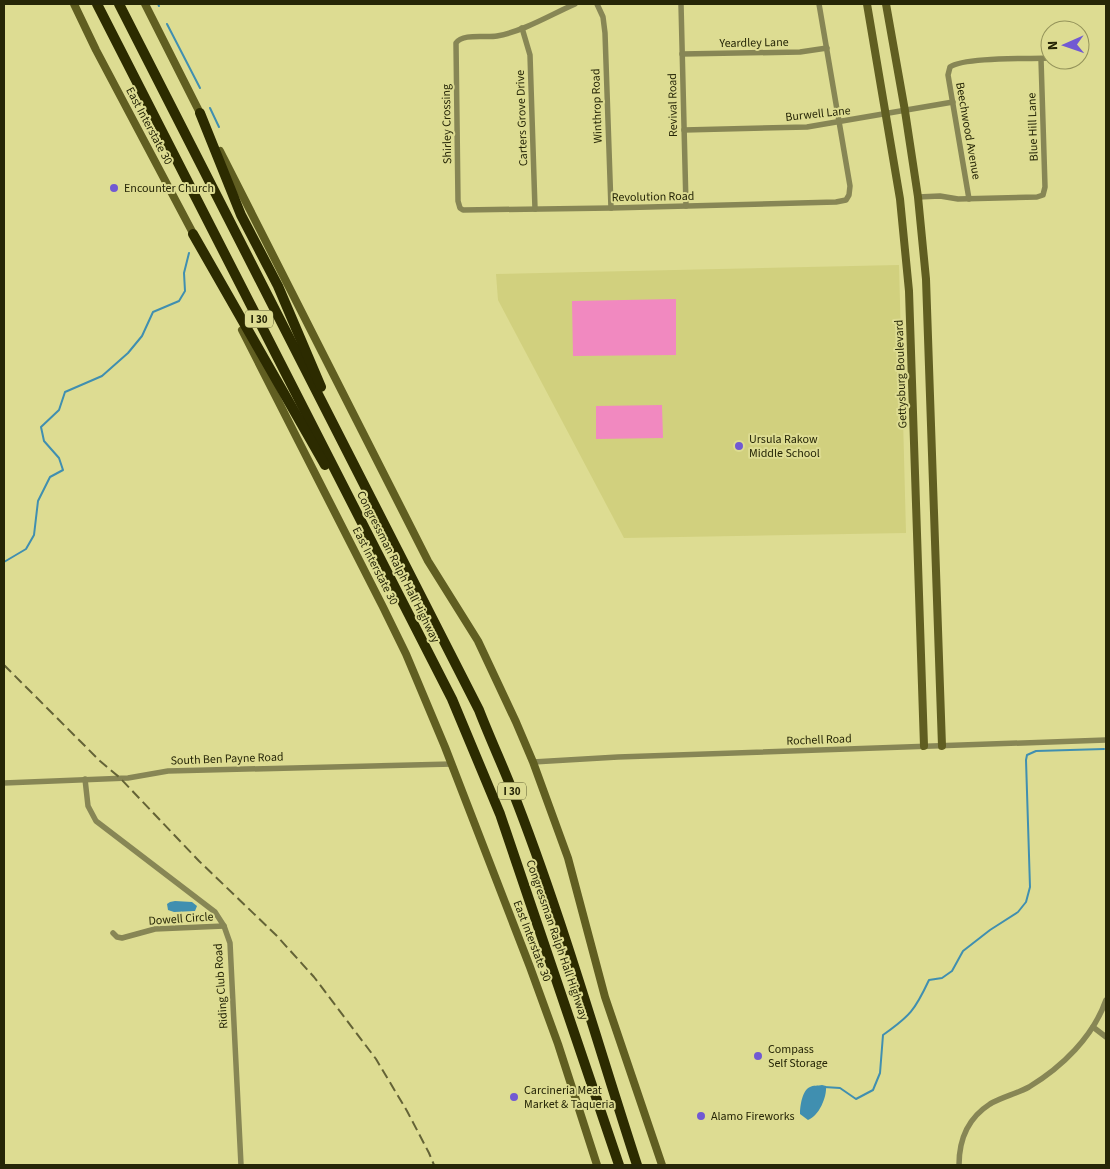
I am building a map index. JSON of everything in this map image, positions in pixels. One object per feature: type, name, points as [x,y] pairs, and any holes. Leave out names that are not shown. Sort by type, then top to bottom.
[{"type":"highway","name":"Congressman Ralph Hall Highway","points":[[97,4],[452,699],[500,814],[619,1165]]},
{"type":"highway","name":"Congressman Ralph Hall Highway","points":[[119,4],[479,710],[511,788],[565,940],[637,1165]]},
{"type":"highway","points":[[200,113],[241,215],[278,286],[312,362],[340,437]]},
{"type":"highway","points":[[193,234],[286,395],[419,635]]},
{"type":"highway","points":[[611,1138],[613,1165]]},
{"type":"main road","name":"East Interstate 30","points":[[74,4],[406,654],[452,764],[530,966],[558,1044],[597,1165]]},
{"type":"main road","points":[[144,4],[428,561],[478,642],[513,715],[533,762],[568,858],[605,997],[662,1165]]},
{"type":"main road","name":"Gettysburg Boulevard","points":[[867,4],[900,199],[909,291],[924,746]]},
{"type":"main road","points":[[886,4],[918,197],[926,279],[942,746]]},
{"type":"street","points":[[522,28],[575,4]]},
{"type":"street","name":"Winthrop Road","points":[[598,4],[605,34],[610,208]]},
{"type":"street","name":"Revival Road","points":[[681,4],[686,206]]},
{"type":"street","points":[[819,4],[839,123]]},
{"type":"street","name":"Shirley Crossing","points":[[460,208],[458,201],[456,46],[458,40],[501,35],[522,28]]},
{"type":"street","name":"Carters Grove Drive","points":[[522,28],[530,55],[536,209]]},
{"type":"street","name":"Yeardley Lane","points":[[682,54],[800,52],[827,48]]},
{"type":"street","name":"Beechwood Avenue","points":[[969,199],[948,75],[950,67],[980,60],[1040,59]]},
{"type":"street","name":"Blue Hill Lane","points":[[969,199],[1037,197],[1043,195],[1045,187],[1041,70]]},
{"type":"street","name":"Burwell Lane","points":[[684,130],[807,128],[953,102]]},
{"type":"street","name":"Revolution Road","points":[[460,208],[467,211],[836,202],[846,200],[849,195],[850,186],[839,123]]},
{"type":"street","points":[[918,197],[940,196],[969,199]]},
{"type":"street","name":"Rochell Road","points":[[533,762],[618,757],[1106,740]]},
{"type":"street","name":"South Ben Payne Road","points":[[4,782],[128,778],[168,771],[452,764]]},
{"type":"street","name":"Riding Club Road","points":[[85,780],[88,806],[96,821],[215,912],[224,926],[230,943],[241,1165]]},
{"type":"street","name":"Dowell Circle","points":[[113,933],[116,937],[122,938],[155,929],[224,926]]},
{"type":"street","points":[[959,1165],[962,1137],[969,1123],[990,1104],[1028,1087],[1056,1068],[1075,1051],[1093,1027],[1106,1000]]},
{"type":"street","points":[[1093,1027],[1106,1037]]},
{"type":"shaded area","name":"Ursula Rakow Middle School","points":[[899,265],[906,533],[624,538],[498,300],[496,274]]},
{"type":"shaded area","points":[[676,299],[676,355],[573,356],[572,301]]},
{"type":"shaded area","points":[[662,405],[663,438],[596,439],[596,406]]},
{"type":"water","points":[[175,901],[192,902],[197,906],[195,911],[174,912],[168,910],[167,904]]},
{"type":"water","points":[[826,1086],[824,1101],[816,1115],[808,1120],[800,1114],[803,1095],[810,1087]]},
{"type":"waterway","points":[[167,24],[200,88]]},
{"type":"waterway","points":[[210,108],[219,127]]},
{"type":"waterway","points":[[4,562],[26,549],[34,535],[38,501],[50,477],[63,470],[59,458],[44,441],[41,427],[59,410],[65,392],[102,376],[128,353],[142,336],[153,312],[179,301],[185,291],[184,273],[189,253]]},
{"type":"waterway","points":[[824,1087],[840,1088],[856,1099],[873,1090],[880,1073],[883,1035],[900,1023],[911,1012],[929,980],[942,978],[952,971],[963,951],[990,930],[1018,912],[1026,902],[1030,887],[1027,755],[1036,751],[1104,749]]},
{"type":"railway","points":[[4,665],[100,761],[119,777],[199,861],[276,935],[314,977],[376,1059],[407,1111],[434,1165]]},
{"type":"place","name":"Encounter Church","points":[[114,188]]},
{"type":"place","name":"Ursula Rakow Middle School","points":[[739,446]]},
{"type":"place","name":"Compass Self Storage","points":[[758,1056]]},
{"type":"place","name":"Carcineria Meat Market & Taqueria","points":[[514,1097]]},
{"type":"place","name":"Alamo Fireworks","points":[[701,1116]]}]
